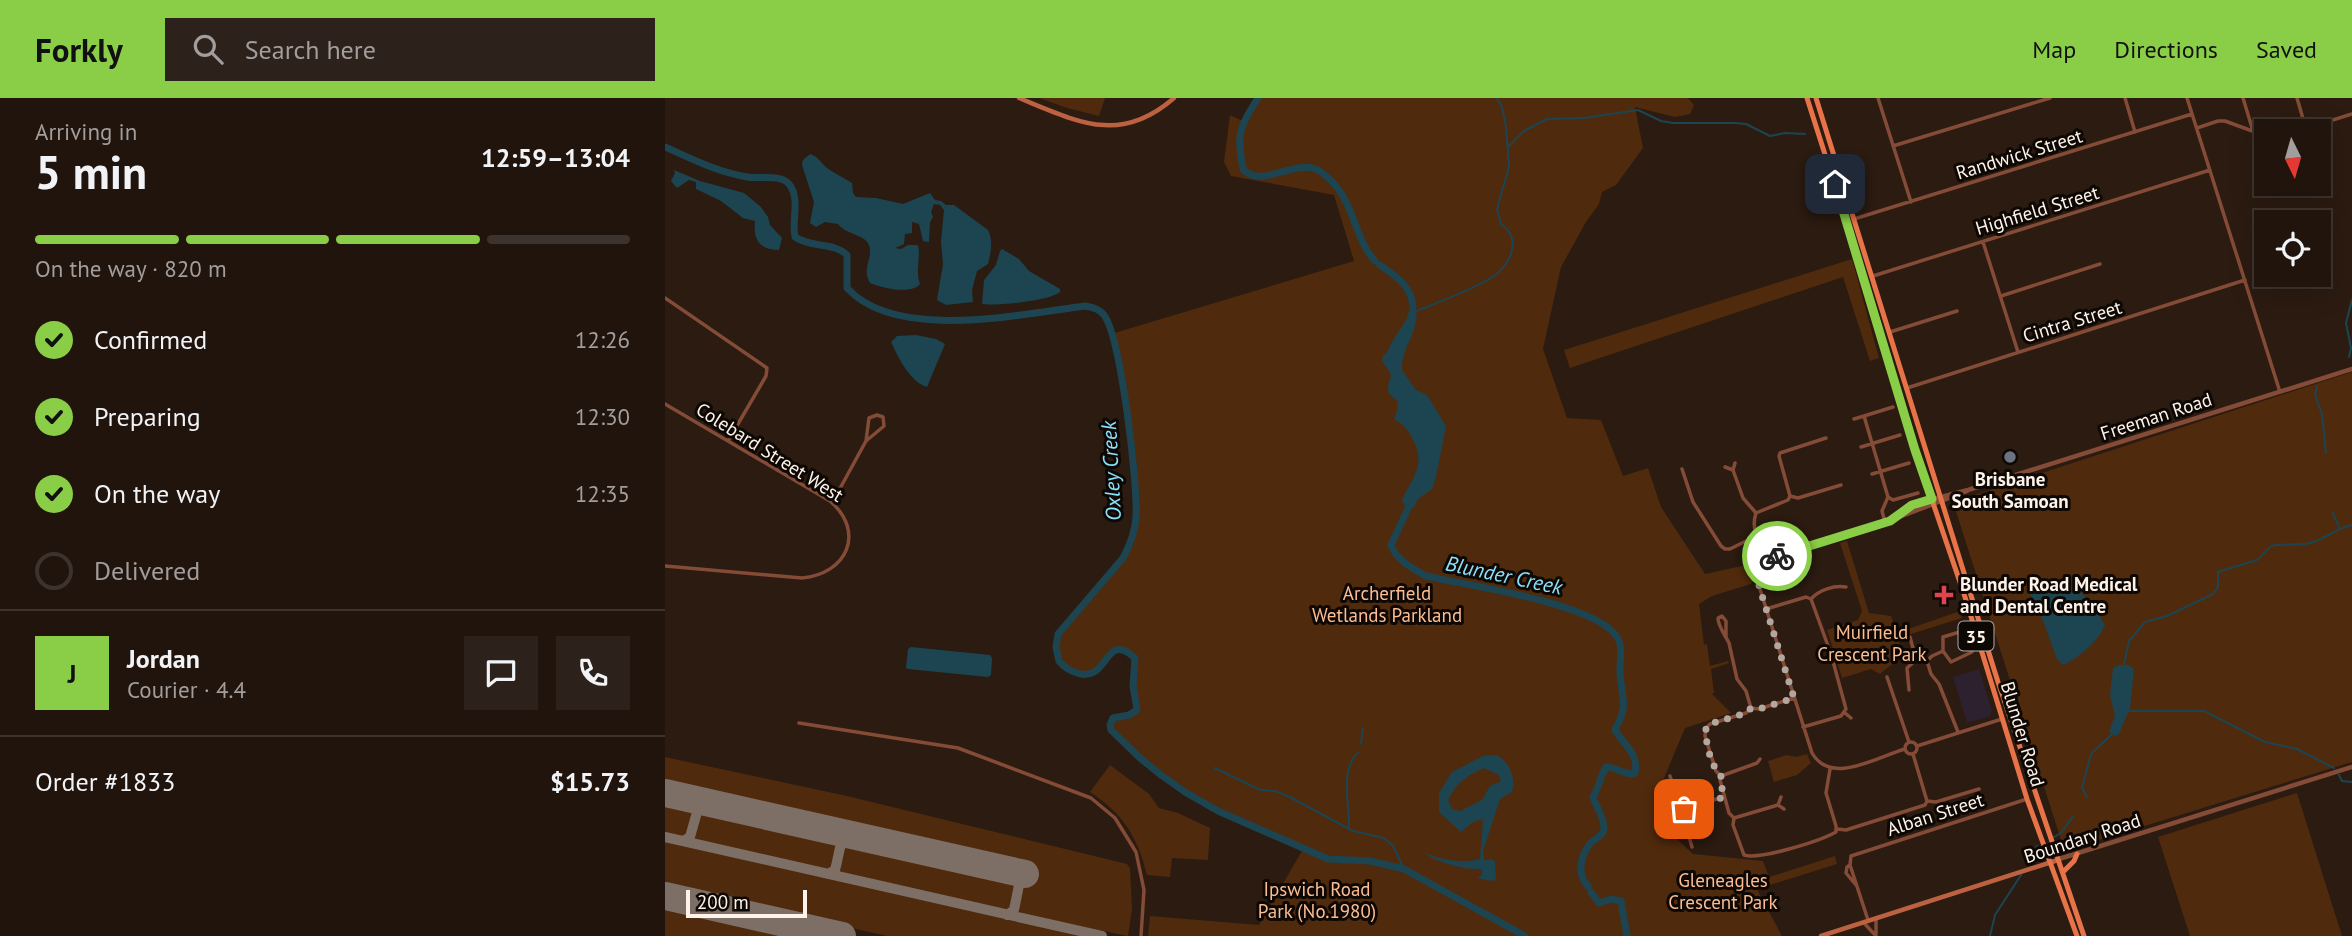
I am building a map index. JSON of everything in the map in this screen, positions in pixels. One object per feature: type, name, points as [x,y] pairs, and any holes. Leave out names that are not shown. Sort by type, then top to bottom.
[{"type":"main road","points":[[1019,98],[1071,119],[1100,126],[1139,121],[1174,98]]},
{"type":"main road","name":"Blunder Road","points":[[1807,98],[2001,719],[2049,863],[2077,936]]},
{"type":"main road","name":"Blunder Road","points":[[1816,98],[2035,796],[2064,871],[2084,936]]},
{"type":"main road","points":[[2064,871],[2074,861],[2077,853]]},
{"type":"main road","name":"Boundary Road","points":[[1821,936],[2059,859]]},
{"type":"street","points":[[1878,98],[1911,202]]},
{"type":"street","points":[[1893,146],[2050,98]]},
{"type":"street","points":[[2125,98],[2135,132]]},
{"type":"street","points":[[2187,98],[2280,392]]},
{"type":"street","points":[[2243,98],[2253,131]]},
{"type":"street","points":[[2297,98],[2303,119]]},
{"type":"street","name":"Randwick Street","points":[[1854,219],[2192,114]]},
{"type":"street","points":[[2331,120],[2352,114]]},
{"type":"street","points":[[2197,128],[2218,121],[2253,131]]},
{"type":"street","name":"Highfield Street","points":[[1873,276],[2210,170]]},
{"type":"street","points":[[1983,242],[2018,352]]},
{"type":"street","points":[[2001,296],[2099,264]]},
{"type":"street","points":[[2089,267],[2092,275]]},
{"type":"street","name":"Cintra Street","points":[[1907,388],[2245,280]]},
{"type":"street","points":[[665,298],[767,368],[767,376],[728,441]]},
{"type":"street","points":[[1890,332],[1957,311]]},
{"type":"street","name":"Freeman Road","points":[[1888,522],[1933,501],[2352,369]]},
{"type":"street","name":"Colebard Street West","points":[[665,404],[832,503],[844,515],[847,525],[847,545],[839,563],[825,573],[802,578],[665,566]]},
{"type":"street","points":[[1854,419],[1893,407]]},
{"type":"street","points":[[832,503],[866,441],[869,418],[877,415],[883,417],[884,426],[866,441]]},
{"type":"street","points":[[1864,416],[1888,498],[1882,511],[1888,522],[1770,559],[1761,573],[1759,586],[1814,757],[1830,769],[1845,768],[1905,750]]},
{"type":"street","points":[[1861,447],[1900,435]]},
{"type":"street","points":[[1790,496],[1779,459],[1780,453],[1826,438]]},
{"type":"street","points":[[1735,463],[1733,470],[1743,498],[1756,513]]},
{"type":"street","points":[[1872,474],[1909,463]]},
{"type":"street","points":[[1725,467],[1733,470]]},
{"type":"street","points":[[1682,469],[1693,502],[1721,546],[1730,549],[1756,536]]},
{"type":"street","points":[[1790,496],[1798,498],[1841,485]]},
{"type":"street","points":[[1888,498],[1893,500],[1918,493]]},
{"type":"street","points":[[1756,513],[1788,500],[1790,496]]},
{"type":"street","points":[[1756,513],[1756,536],[1770,559]]},
{"type":"street","points":[[1766,609],[1806,597],[1811,598],[1817,593],[1840,586],[1846,587]]},
{"type":"street","points":[[1811,598],[1831,654],[1845,713]]},
{"type":"street","points":[[1726,638],[1726,621],[1721,616],[1718,621],[1726,638],[1738,682],[1746,691],[1751,708]]},
{"type":"street","points":[[1963,631],[1943,637],[1943,651],[1951,662],[1972,652]]},
{"type":"street","points":[[1910,637],[1916,660]]},
{"type":"street","points":[[1927,662],[1931,656],[1943,651]]},
{"type":"street","points":[[1916,660],[1927,662]]},
{"type":"street","points":[[1909,690],[1907,668],[1916,660]]},
{"type":"street","points":[[1927,662],[1933,679],[1939,684],[1958,733]]},
{"type":"street","points":[[1887,677],[1909,742],[1917,746],[2010,717]]},
{"type":"street","points":[[1751,708],[1759,709],[1794,698]]},
{"type":"street","points":[[1721,776],[1716,771],[1705,736],[1706,728],[1710,724],[1746,713],[1751,708]]},
{"type":"street","points":[[1845,713],[1851,718]]},
{"type":"street","points":[[1803,727],[1845,713]]},
{"type":"street","points":[[799,723],[958,748],[1091,798],[1115,818],[1136,852],[1144,890],[1141,936]]},
{"type":"street","points":[[1905,750],[1909,742]]},
{"type":"street","points":[[1913,754],[1917,746]]},
{"type":"street","points":[[1905,750],[1913,754]]},
{"type":"street","points":[[1913,754],[1927,801]]},
{"type":"street","points":[[1721,776],[1757,763],[1760,759]]},
{"type":"street","name":"Boundary Road","points":[[2059,859],[2352,767]]},
{"type":"street","points":[[1830,769],[1826,793],[1837,829]]},
{"type":"street","points":[[1670,776],[1680,806],[1684,809]]},
{"type":"street","points":[[1721,776],[1724,797],[1729,813],[1734,818]]},
{"type":"street","points":[[1666,789],[1673,786]]},
{"type":"street","points":[[1927,801],[1936,802],[1979,789]]},
{"type":"street","points":[[1684,809],[1724,797]]},
{"type":"street","points":[[1778,805],[1781,797]]},
{"type":"street","name":"Alban Street","points":[[1866,921],[1850,865],[1851,856],[2027,799]]},
{"type":"street","points":[[1837,829],[1846,830],[1925,805],[1927,801]]},
{"type":"street","points":[[1734,818],[1778,805],[1784,808]]},
{"type":"street","points":[[1684,809],[1683,816],[1692,848]]},
{"type":"street","points":[[1734,818],[1733,825],[1741,852],[1751,857],[1766,855],[1832,834],[1837,829]]},
{"type":"street","points":[[1680,838],[1688,835]]},
{"type":"street","points":[[1876,918],[1876,936]]},
{"type":"street","points":[[1866,921],[1876,936]]},
{"type":"shaded area","points":[[1979,669],[1992,711],[1990,716],[1967,723],[1953,677]]},
{"type":"green space","points":[[1039,98],[1105,98],[1099,116]]},
{"type":"green space","name":"Archerfield Wetlands Parkland","points":[[1258,98],[1688,98],[1694,105],[1690,114],[1675,117],[1635,107],[1643,148],[1616,185],[1602,192],[1599,204],[1561,267],[1543,349],[1567,418],[1601,420],[1623,476],[1648,468],[1661,507],[1705,574],[1760,562],[1751,584],[1712,596],[1699,604],[1704,645],[1707,644],[1710,666],[1728,661],[1729,663],[1711,669],[1712,694],[1731,713],[1685,728],[1654,802],[1662,825],[1693,854],[1763,861],[1769,877],[1835,856],[1837,864],[1757,889],[1782,936],[1148,936],[1150,916],[1259,925],[1303,849],[1191,795],[1150,767],[1118,737],[1111,721],[1137,710],[1133,678],[1136,663],[1130,653],[1114,650],[1094,674],[1077,675],[1059,659],[1056,642],[1058,634],[1123,557],[1134,527],[1136,502],[1132,442],[1111,334],[1354,261],[1334,195],[1231,176],[1224,162],[1230,115],[1243,121]]},
{"type":"green space","points":[[1852,259],[1879,358],[1870,361],[1843,277],[1570,368],[1564,350]]},
{"type":"green space","points":[[2352,372],[2352,762],[2073,848],[2063,846],[1953,502]]},
{"type":"green space","name":"Muirfield Crescent Park","points":[[1847,541],[1869,613],[1891,616],[1897,633],[1960,611],[1962,618],[1898,638],[1902,656],[1880,674],[1871,669],[1842,678],[1827,630],[1858,620],[1862,611],[1840,543]]},
{"type":"green space","points":[[1807,754],[1811,763],[1797,775],[1774,782],[1768,761],[1787,755],[1796,757]]},
{"type":"green space","points":[[665,757],[847,796],[1127,864],[1130,868],[1132,909],[1128,936],[1020,914],[1018,907],[1027,865],[973,853],[966,855],[665,787]]},
{"type":"green space","points":[[1110,765],[1149,794],[1159,808],[1178,813],[1210,828],[1208,860],[1172,858],[1170,877],[1147,875],[1134,838],[1112,809],[1090,792]]},
{"type":"green space","points":[[2297,793],[2342,936],[2190,936],[2158,837]]},
{"type":"green space","points":[[665,799],[690,804],[693,808],[688,835],[685,837],[665,834]]},
{"type":"green space","points":[[705,808],[836,837],[839,843],[833,868],[828,871],[696,841],[693,836],[699,811]]},
{"type":"green space","points":[[665,840],[1088,936],[887,936],[665,886]]},
{"type":"green space","points":[[850,841],[964,867],[969,872],[1013,882],[1016,891],[1013,903],[1006,911],[840,873],[838,869],[844,844]]},
{"type":"green space","points":[[665,906],[798,936],[665,936]]},
{"type":"water","points":[[810,154],[852,183],[856,197],[903,204],[930,193],[935,200],[954,205],[988,230],[991,251],[988,264],[977,271],[972,290],[973,302],[946,305],[937,300],[943,264],[941,242],[944,210],[940,205],[934,204],[931,212],[933,217],[930,222],[929,242],[923,241],[919,224],[912,222],[912,233],[905,234],[904,244],[895,248],[918,245],[920,284],[903,290],[870,283],[867,268],[870,249],[867,241],[838,224],[825,222],[816,227],[810,223],[814,202],[802,165],[803,160]]},
{"type":"water","points":[[674,170],[700,181],[744,193],[761,207],[770,225],[782,238],[779,250],[762,246],[756,238],[755,221],[743,218],[721,201],[696,189],[696,182],[689,180],[677,188],[671,181]]},
{"type":"water","points":[[1002,249],[1019,259],[1029,271],[1060,289],[1060,292],[1023,302],[982,304],[984,280],[996,265]]},
{"type":"water","points":[[1413,296],[1416,308],[1415,327],[1405,351],[1402,370],[1416,390],[1427,395],[1446,426],[1432,489],[1418,499],[1414,508],[1406,508],[1402,500],[1416,473],[1418,452],[1407,430],[1394,419],[1398,408],[1397,400],[1388,391],[1391,374],[1382,361],[1407,317]]},
{"type":"water","points":[[916,335],[936,339],[945,344],[927,387],[910,375],[891,342],[897,336]]},
{"type":"water","points":[[2063,585],[2082,594],[2105,625],[2087,648],[2063,665],[2057,659],[2039,610],[2030,594],[2039,591],[2057,593]]},
{"type":"water","points":[[911,647],[990,655],[991,675],[988,677],[908,669],[908,649]]},
{"type":"water","points":[[2128,665],[2134,669],[2130,708],[2119,734],[2115,736],[2109,731],[2115,716],[2110,695],[2113,668]]},
{"type":"water","points":[[1497,755],[1502,759],[1511,771],[1513,781],[1512,792],[1500,799],[1483,851],[1484,859],[1495,861],[1496,880],[1493,881],[1477,878],[1482,875],[1482,869],[1452,865],[1424,853],[1451,860],[1480,859],[1483,819],[1473,822],[1461,832],[1439,812],[1439,793],[1452,772],[1483,756]],"holes":[[[1484,768],[1499,775],[1501,781],[1490,786],[1482,800],[1460,811],[1452,809],[1448,800],[1454,789],[1467,777]]]},
{"type":"waterway","name":"Blunder Creek","points":[[1258,98],[1241,132],[1243,169],[1251,175],[1260,176],[1301,167],[1321,172],[1341,193],[1361,239],[1375,261]]},
{"type":"waterway","points":[[1414,312],[1491,278],[1508,260],[1513,245],[1508,230],[1501,224],[1497,209],[1509,167],[1506,127],[1502,107],[1497,98]]},
{"type":"waterway","points":[[1508,147],[1524,131],[1547,119],[1584,118],[1638,110],[1661,121],[1673,123],[1735,123],[1746,124],[1770,136],[1785,133],[1805,134]]},
{"type":"waterway","name":"Oxley Creek","points":[[665,147],[725,172],[747,177],[781,179],[789,184],[795,203],[795,237],[808,243],[836,248],[847,255],[847,288],[869,305],[896,315],[927,320],[994,318],[1085,306],[1102,313],[1110,329],[1122,381],[1134,475],[1135,523],[1123,558],[1058,634],[1056,647],[1059,661],[1072,671],[1087,674],[1095,671],[1117,650],[1125,651],[1135,658],[1133,686],[1137,710],[1129,715],[1113,718],[1111,730],[1140,758],[1185,792],[1218,811],[1328,859],[1370,861],[1404,869],[1525,936]]},
{"type":"waterway","name":"Blunder Creek","points":[[1380,265],[1406,287],[1413,306]]},
{"type":"waterway","points":[[2349,357],[2351,348],[2346,323],[2352,300]]},
{"type":"waterway","points":[[2317,387],[2315,395],[2322,414],[2326,453]]},
{"type":"waterway","name":"Blunder Creek","points":[[1411,502],[1391,545],[1401,560],[1410,567],[1426,576],[1526,597],[1579,612],[1600,622],[1617,638],[1624,702],[1615,730],[1633,755],[1636,766],[1635,773],[1606,767],[1602,774],[1593,797],[1604,829],[1586,850],[1581,866],[1582,877],[1588,886]]},
{"type":"waterway","points":[[2333,513],[2339,527]]},
{"type":"waterway","points":[[2124,664],[2129,641],[2145,622],[2167,616],[2213,594],[2218,587],[2218,572],[2257,560],[2271,546],[2310,543],[2352,525]]},
{"type":"waterway","points":[[2128,711],[2204,711],[2265,742],[2297,749],[2334,768]]},
{"type":"waterway","points":[[1361,744],[1363,728]]},
{"type":"waterway","points":[[2087,797],[2082,788],[2091,754],[2112,734]]},
{"type":"waterway","points":[[1349,829],[1347,777],[1353,759],[1359,752]]},
{"type":"waterway","points":[[1215,768],[1260,790],[1275,791],[1288,796],[1353,831],[1384,838],[1393,846],[1404,869]]},
{"type":"waterway","points":[[2339,775],[2342,781],[2352,782]]},
{"type":"waterway","points":[[2054,837],[2061,833],[2073,816]]},
{"type":"waterway","points":[[2028,856],[2037,846]]},
{"type":"waterway","points":[[1990,936],[1995,915],[2021,875]]},
{"type":"waterway","name":"Blunder Creek","points":[[1591,892],[1599,903],[1611,899],[1621,901],[1627,936]]},
{"type":"taxiway","points":[[672,794],[692,800],[697,810]]},
{"type":"taxiway","points":[[683,841],[690,837],[699,805],[706,803],[726,807]]},
{"type":"taxiway","points":[[816,827],[837,833],[841,843]]},
{"type":"taxiway","points":[[665,837],[1102,936]]},
{"type":"taxiway","points":[[828,874],[835,870],[841,845],[846,838],[871,839]]},
{"type":"taxiway","points":[[997,868],[1015,873],[1020,880],[1014,910],[1007,915]]},
{"type":"taxiway","points":[[665,896],[691,902]]},
{"type":"taxiway","points":[[828,933],[842,936]]},
{"type":"runway","points":[[665,793],[1025,874]]},
{"type":"runway","points":[[665,896],[842,936]]},
{"type":"way so far","points":[[1684,809],[1724,797],[1721,776],[1716,771],[1705,736],[1706,728],[1710,724],[1746,713],[1751,708],[1759,709],[1794,698],[1759,586],[1765,566],[1770,559],[1777,556]]},
{"type":"place","name":"Brisbane South Samoan","points":[[2010,457]]},
{"type":"place","name":"Blunder Road Medical and Dental Centre","points":[[1944,595]]},
{"type":"route","points":[[1777,556],[1890,521],[1912,505],[1932,499],[1835,184]]},
{"type":"park label","name":"Gleneagles Crescent Park","points":[[1723,891]]},
{"type":"park label","name":"Ipswich Road Park (No.1980)","points":[[1317,900]]}]
